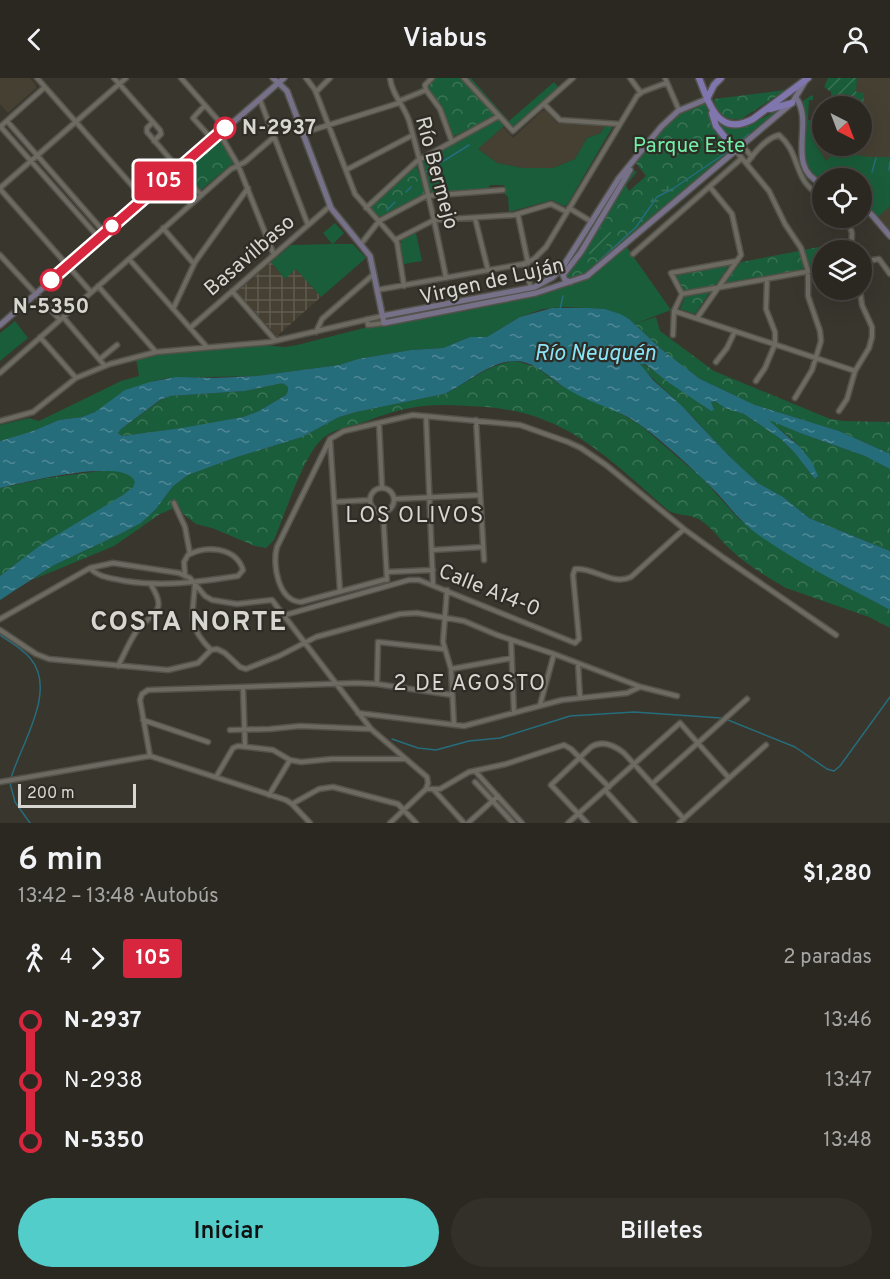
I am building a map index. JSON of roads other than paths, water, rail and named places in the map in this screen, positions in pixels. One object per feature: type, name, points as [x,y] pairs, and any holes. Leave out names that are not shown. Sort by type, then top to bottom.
[{"type":"main road","points":[[699,78],[712,109],[715,124],[736,151]]},
{"type":"main road","points":[[707,99],[714,85],[722,78]]},
{"type":"main road","points":[[712,109],[723,121],[734,124],[748,121],[807,79]]},
{"type":"main road","points":[[763,111],[794,100]]},
{"type":"street","points":[[38,78],[144,199]]},
{"type":"street","points":[[114,78],[161,132],[154,141]]},
{"type":"street","points":[[92,292],[0,188],[126,78]]},
{"type":"street","points":[[181,78],[225,128]]},
{"type":"street","points":[[306,78],[316,92],[355,194],[395,240],[404,286]]},
{"type":"street","points":[[316,92],[330,78]]},
{"type":"street","name":"Río Bermejo","points":[[390,78],[392,90],[409,119],[429,195],[446,278]]},
{"type":"street","points":[[432,78],[425,85],[426,90],[440,109],[452,142]]},
{"type":"street","points":[[464,78],[513,131],[573,78]]},
{"type":"street","points":[[630,78],[641,93]]},
{"type":"street","name":"Virgen de Luján","points":[[0,420],[36,410],[76,378],[105,366],[156,352],[275,340],[367,319],[383,319],[572,282],[590,274],[736,151],[794,100],[807,79]]},
{"type":"street","points":[[0,325],[279,80],[286,89],[330,206],[370,256],[383,319]]},
{"type":"street","points":[[377,290],[526,263],[536,258],[544,250],[641,93],[665,81],[671,89],[679,110]]},
{"type":"street","points":[[45,87],[0,127],[99,238]]},
{"type":"street","points":[[302,133],[399,102],[426,90]]},
{"type":"street","points":[[260,99],[308,225]]},
{"type":"street","points":[[518,215],[532,291],[560,270],[617,181],[661,127],[679,110],[707,99]]},
{"type":"street","points":[[794,100],[800,104],[803,114],[802,156],[812,177]]},
{"type":"street","points":[[544,104],[559,120],[620,124]]},
{"type":"street","points":[[205,105],[193,117],[212,140]]},
{"type":"street","points":[[366,208],[419,160],[499,116]]},
{"type":"street","points":[[7,120],[105,232]]},
{"type":"street","points":[[153,122],[146,130],[201,195]]},
{"type":"street","points":[[220,133],[238,165],[274,255]]},
{"type":"street","points":[[346,170],[413,135]]},
{"type":"street","points":[[747,163],[762,146],[774,136],[779,135],[794,153],[802,177],[812,189]]},
{"type":"street","points":[[0,373],[231,169],[274,137]]},
{"type":"street","points":[[742,145],[752,157]]},
{"type":"street","points":[[736,151],[769,191],[785,224],[801,248],[808,271],[808,296],[820,331],[817,359],[807,381],[795,398]]},
{"type":"street","points":[[572,282],[564,280],[564,274],[581,252],[640,153]]},
{"type":"street","points":[[633,254],[742,158]]},
{"type":"street","points":[[697,318],[738,261],[741,252],[734,219],[710,186]]},
{"type":"street","points":[[173,309],[194,264],[248,188]]},
{"type":"street","points":[[361,244],[378,222],[429,195],[502,190]]},
{"type":"street","points":[[395,240],[434,220],[518,215],[551,204],[592,222]]},
{"type":"street","name":"Basavilbaso","points":[[190,328],[330,206]]},
{"type":"street","points":[[872,215],[890,236]]},
{"type":"street","points":[[475,218],[488,270]]},
{"type":"street","points":[[164,228],[194,264]]},
{"type":"street","points":[[0,255],[105,366]]},
{"type":"street","points":[[129,259],[206,347]]},
{"type":"street","points":[[872,260],[879,259],[890,274]]},
{"type":"street","points":[[682,294],[671,273],[738,261]]},
{"type":"street","points":[[682,294],[812,270]]},
{"type":"street","points":[[316,332],[321,320],[374,273]]},
{"type":"street","points":[[756,381],[765,368],[775,344],[775,332],[767,313],[767,279]]},
{"type":"street","points":[[98,286],[156,352]]},
{"type":"street","points":[[232,291],[275,340]]},
{"type":"street","points":[[673,335],[674,311],[682,294]]},
{"type":"street","points":[[839,411],[847,399],[855,371],[869,348],[872,331],[861,300]]},
{"type":"street","points":[[674,311],[855,371]]},
{"type":"street","name":"Virgen de Luján","points":[[367,319],[368,325],[383,319]]},
{"type":"street","points":[[716,362],[727,348],[735,331]]},
{"type":"street","points":[[40,337],[76,378]]},
{"type":"street","points":[[100,359],[117,345]]},
{"type":"street","points":[[387,579],[302,602],[293,600],[281,585],[275,560],[280,538],[330,439],[344,431],[406,416],[520,425],[581,448],[606,465],[684,529],[836,635]]},
{"type":"street","points":[[426,416],[433,584]]},
{"type":"street","points":[[476,420],[484,560]]},
{"type":"street","points":[[379,423],[382,487]]},
{"type":"street","points":[[330,439],[340,591]]},
{"type":"street","points":[[370,500],[375,490],[382,487],[390,490],[395,499]]},
{"type":"street","points":[[395,499],[480,495]]},
{"type":"street","points":[[370,500],[376,510],[383,512],[391,508],[395,499]]},
{"type":"street","points":[[334,502],[370,500]]},
{"type":"street","points":[[174,503],[185,528],[190,554]]},
{"type":"street","points":[[383,512],[387,586]]},
{"type":"street","name":"Calle A14-0","points":[[285,615],[414,579],[433,584],[575,643],[579,639],[573,575],[575,569],[625,580],[684,529]]},
{"type":"street","points":[[432,550],[483,547]]},
{"type":"street","points":[[90,568],[107,578],[151,585],[195,583],[238,576],[243,570],[237,559],[222,551],[208,549],[190,554],[184,562],[185,575]]},
{"type":"street","points":[[0,619],[90,568],[106,563],[160,568],[185,575],[208,598],[237,604],[272,600],[370,729],[427,777],[426,789],[390,823]]},
{"type":"street","points":[[387,572],[433,570]]},
{"type":"street","points":[[195,583],[193,626],[200,639],[211,650]]},
{"type":"street","points":[[118,666],[137,631],[158,608],[159,599],[151,585]]},
{"type":"street","points":[[447,590],[444,649],[451,669],[454,725]]},
{"type":"street","points":[[0,630],[36,654],[49,659],[174,670],[198,663],[211,650],[217,649],[246,669],[276,658],[305,641],[400,614],[417,613],[444,616],[471,623],[511,640],[641,687],[677,696]]},
{"type":"street","points":[[511,640],[514,713]]},
{"type":"street","points":[[377,684],[378,642],[444,649]]},
{"type":"street","points":[[540,706],[554,654]]},
{"type":"street","points":[[451,669],[512,658]]},
{"type":"street","points":[[578,663],[580,698]]},
{"type":"street","points":[[150,756],[140,696],[148,690],[336,683],[377,684],[452,695]]},
{"type":"street","points":[[243,687],[245,746]]},
{"type":"street","points":[[358,713],[471,725],[540,706],[580,698],[627,693],[641,687]]},
{"type":"street","points":[[652,783],[747,699]]},
{"type":"street","points":[[143,720],[208,742]]},
{"type":"street","points":[[568,823],[680,723],[729,778]]},
{"type":"street","points":[[230,730],[300,726],[370,729]]},
{"type":"street","points":[[587,823],[551,785],[594,745],[603,744],[619,749],[684,819]]},
{"type":"street","points":[[426,789],[445,788],[463,775],[564,745],[569,746],[580,758],[635,823]]},
{"type":"street","points":[[679,823],[766,745]]},
{"type":"street","points":[[216,777],[233,748],[238,746],[273,750],[290,760],[301,762],[332,759],[407,759]]},
{"type":"street","points":[[0,782],[150,756],[292,804],[310,823]]},
{"type":"street","points":[[269,795],[290,760]]},
{"type":"street","points":[[475,771],[522,823]]},
{"type":"street","points":[[475,782],[513,823]]},
{"type":"street","points":[[292,804],[319,789],[333,787],[393,802],[416,823]]},
{"type":"street","points":[[434,790],[466,823],[498,796]]},
{"type":"water","name":"Río Neuquén","points":[[552,308],[605,309],[620,314],[700,379],[755,405],[839,431],[890,454],[890,469],[865,456],[767,419],[800,447],[812,462],[818,476],[815,479],[781,439],[744,414],[725,408],[715,401],[711,402],[714,410],[711,411],[645,364],[640,364],[653,380],[758,483],[783,497],[809,518],[890,551],[890,610],[768,542],[742,521],[719,495],[668,447],[639,424],[622,414],[577,395],[532,365],[518,361],[489,368],[444,394],[339,417],[302,437],[188,475],[173,486],[156,509],[141,523],[54,565],[0,600],[0,576],[42,544],[123,495],[133,487],[135,482],[128,475],[113,471],[94,471],[50,477],[0,488],[0,441],[59,420],[82,417],[95,412],[125,390],[150,382],[176,377],[257,376],[339,365],[358,359],[411,350],[443,348],[470,337],[487,337],[520,317]],"holes":[[[283,383],[288,387],[286,395],[259,411],[243,417],[122,436],[118,433],[160,400],[170,396],[245,391]]]},
{"type":"waterway","points":[[736,145],[749,134]]},
{"type":"waterway","points":[[426,172],[469,145]]},
{"type":"waterway","points":[[599,261],[636,227],[657,197],[730,150]]},
{"type":"waterway","points":[[872,172],[876,158]]},
{"type":"waterway","points":[[889,170],[890,162]]},
{"type":"waterway","points":[[406,192],[411,187]]},
{"type":"waterway","points":[[387,210],[395,202]]},
{"type":"waterway","points":[[560,309],[563,296]]},
{"type":"waterway","points":[[0,635],[20,648],[30,658],[38,671],[40,685],[35,717],[11,778]]},
{"type":"waterway","points":[[728,720],[795,747],[827,769],[834,771],[890,697]]},
{"type":"waterway","points":[[392,739],[418,748],[436,750],[469,741],[500,738],[570,716],[634,712],[721,718]]},
{"type":"waterway","points":[[10,783],[15,802],[30,823]]},
{"type":"place","name":"N-2937","points":[[225,128]]},
{"type":"place","name":"N-5350","points":[[51,280]]},
{"type":"district","name":"LOS OLIVOS","points":[[415,516]]},
{"type":"district","name":"COSTA NORTE","points":[[189,623]]},
{"type":"district","name":"2 DE AGOSTO","points":[[470,684]]},
{"type":"park label","name":"Parque Este","points":[[689,146]]}]
